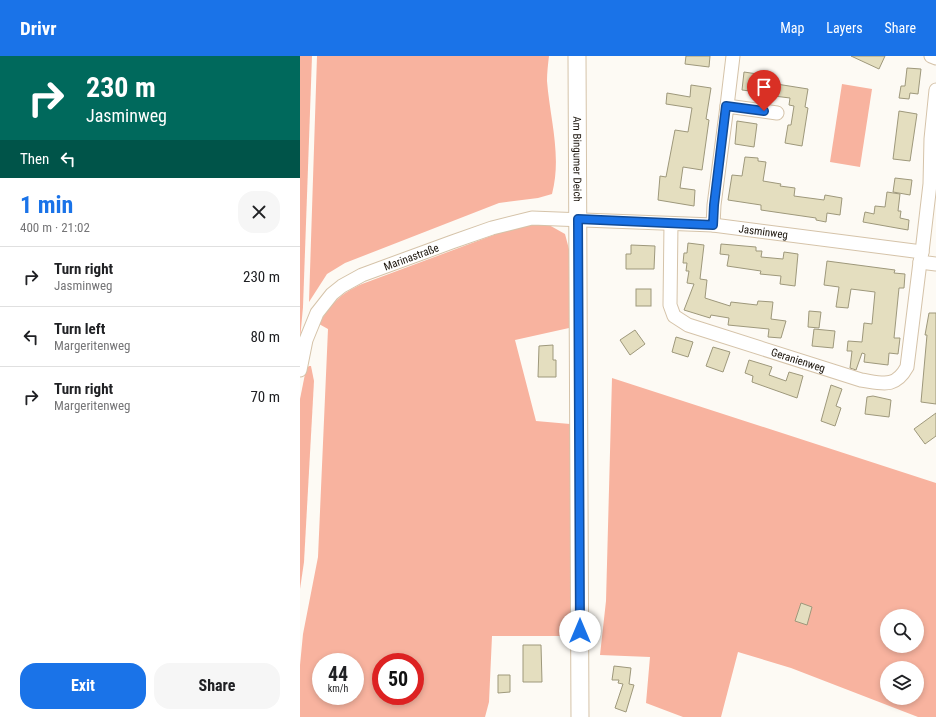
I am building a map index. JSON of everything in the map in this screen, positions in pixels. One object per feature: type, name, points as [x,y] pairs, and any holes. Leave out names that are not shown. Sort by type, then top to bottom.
[{"type":"main road","name":"Am Bingumer Deich","points":[[577,56],[580,717]]},
{"type":"street","points":[[713,225],[714,205],[732,56]]},
{"type":"street","points":[[931,56],[936,58]]},
{"type":"street","name":"Geranienweg","points":[[671,224],[670,305],[674,316],[688,325],[861,380],[885,384],[896,382],[902,376],[906,367],[930,184],[931,139],[936,90]]},
{"type":"street","points":[[726,106],[777,113]]},
{"type":"street","name":"Marinastraße","points":[[300,370],[306,340],[316,313],[332,294],[362,275],[492,228],[532,218],[578,219]]},
{"type":"street","name":"Jasminweg","points":[[578,219],[713,225],[921,257],[936,264]]},
{"type":"shaded area","points":[[300,56],[312,56],[303,307],[300,339]]},
{"type":"shaded area","points":[[317,56],[549,56],[547,72],[548,95],[556,152],[555,180],[552,194],[538,198],[499,203],[345,263],[327,274],[309,302]]},
{"type":"shaded area","points":[[842,84],[872,89],[860,167],[830,162]]},
{"type":"shaded area","points":[[532,225],[549,225],[565,234],[570,253],[569,328],[515,340],[536,421],[570,424],[570,636],[492,636],[489,702],[485,717],[300,717],[300,665],[303,634],[318,557],[328,329],[319,324],[337,300],[362,284],[507,230]]},
{"type":"shaded area","points":[[311,366],[314,381],[304,562],[300,589],[300,399],[306,369]]},
{"type":"shaded area","points":[[612,378],[936,483],[936,717],[918,717],[887,705],[924,705],[924,661],[880,661],[880,702],[791,668],[738,652],[721,717],[683,717],[646,703],[650,657],[600,655],[606,601]]},
{"type":"building","points":[[686,56],[710,56],[709,67],[685,64]]},
{"type":"building","points":[[851,56],[885,56],[879,69]]},
{"type":"building","points":[[907,68],[921,69],[918,94],[910,93],[909,99],[899,98],[901,86],[905,86]]},
{"type":"building","points":[[744,72],[764,75],[764,82],[808,89],[805,107],[808,108],[802,146],[785,143],[788,125],[791,125],[794,106],[789,105],[790,98],[750,93],[750,91],[742,90]]},
{"type":"building","points":[[691,85],[711,88],[706,119],[709,120],[702,170],[683,167],[680,188],[695,190],[694,206],[658,200],[660,176],[666,177],[675,130],[688,132],[692,108],[666,104],[667,93],[690,97]]},
{"type":"building","points":[[899,111],[917,114],[910,161],[893,159]]},
{"type":"building","points":[[737,121],[757,124],[754,147],[735,144]]},
{"type":"building","points":[[745,157],[758,158],[758,161],[766,162],[763,181],[781,184],[780,186],[795,188],[794,196],[824,200],[825,195],[842,198],[840,215],[827,213],[826,222],[816,220],[816,218],[761,210],[761,205],[728,200],[732,175],[742,176]]},
{"type":"building","points":[[895,178],[912,180],[910,195],[893,192]]},
{"type":"building","points":[[887,192],[900,194],[898,211],[901,211],[900,218],[909,220],[908,230],[863,222],[865,212],[874,214],[875,206],[885,207]]},
{"type":"building","points":[[688,243],[704,245],[700,279],[707,280],[705,298],[730,306],[731,302],[757,305],[758,301],[773,302],[771,319],[786,321],[781,338],[768,337],[769,329],[728,325],[729,318],[711,315],[710,318],[684,310],[694,284],[687,283],[689,271],[686,271],[687,263],[683,263],[684,253],[687,253]]},
{"type":"building","points":[[721,244],[756,247],[756,251],[762,251],[761,257],[783,259],[784,252],[798,254],[795,286],[780,284],[781,276],[760,274],[761,271],[727,266],[729,255],[720,254]]},
{"type":"building","points":[[631,245],[655,246],[654,269],[626,269],[626,254],[631,254]]},
{"type":"building","points":[[827,261],[895,270],[894,273],[905,274],[904,288],[899,288],[894,338],[900,338],[898,354],[889,353],[888,365],[864,362],[865,354],[862,353],[856,370],[850,368],[852,351],[847,351],[848,341],[862,342],[864,323],[872,324],[875,292],[851,289],[848,308],[836,307],[839,287],[824,285]]},
{"type":"building","points":[[636,289],[651,289],[651,306],[636,306]]},
{"type":"building","points":[[809,311],[821,312],[819,328],[808,327]]},
{"type":"building","points":[[929,313],[936,313],[936,404],[921,402],[927,335],[925,335]]},
{"type":"building","points":[[814,329],[835,331],[833,348],[812,346]]},
{"type":"building","points":[[635,330],[645,344],[630,355],[620,340]]},
{"type":"building","points":[[676,337],[693,342],[688,357],[672,352]]},
{"type":"building","points":[[553,345],[553,360],[556,360],[556,377],[538,377],[539,346]]},
{"type":"building","points":[[713,347],[730,352],[723,372],[706,366]]},
{"type":"building","points":[[749,360],[772,367],[769,375],[786,381],[789,372],[803,376],[797,398],[752,382],[753,376],[745,373]]},
{"type":"building","points":[[831,385],[842,389],[836,406],[841,408],[835,426],[821,421]]},
{"type":"building","points":[[873,396],[891,400],[889,417],[865,414],[867,397]]},
{"type":"building","points":[[936,413],[936,436],[925,444],[914,429]]},
{"type":"building","points":[[801,603],[812,607],[807,625],[795,621]]},
{"type":"building","points":[[523,645],[541,645],[542,682],[523,682]]},
{"type":"building","points":[[614,666],[631,668],[629,684],[634,685],[626,712],[615,708],[623,684],[618,683],[619,680],[612,680]]},
{"type":"building","points":[[498,675],[510,675],[510,692],[498,693]]},
{"type":"route","points":[[580,631],[578,219],[713,225],[726,106],[764,111]]}]
